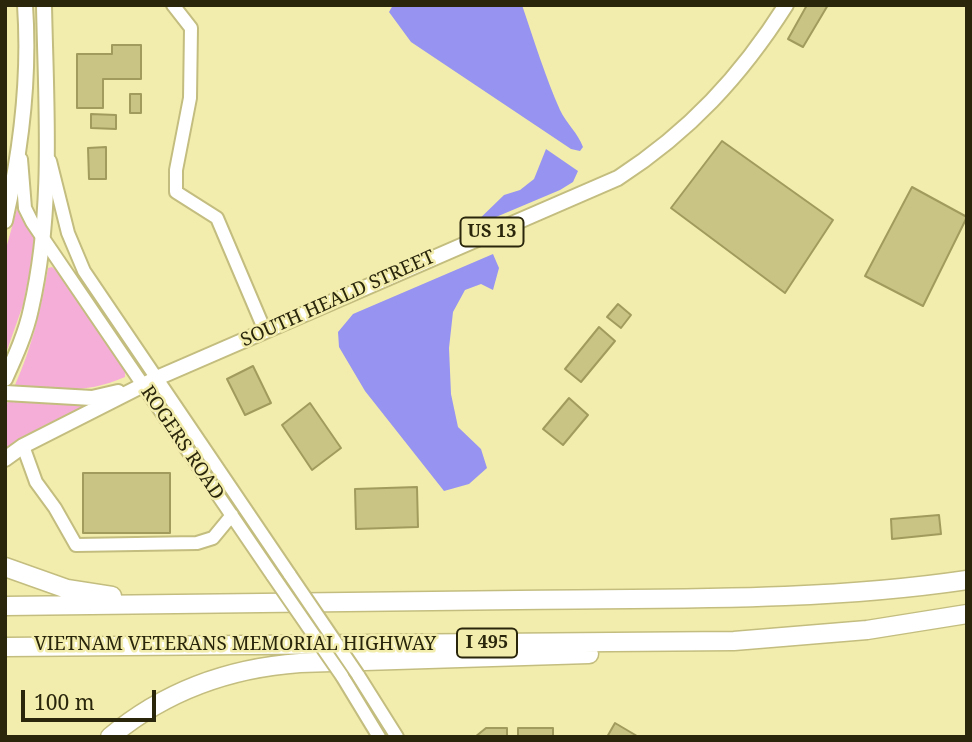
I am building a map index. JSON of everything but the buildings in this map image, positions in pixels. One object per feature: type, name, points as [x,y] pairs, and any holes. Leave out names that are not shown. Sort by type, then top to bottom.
[{"type":"highway","points":[[5,567],[56,586],[87,593],[234,602]]},
{"type":"highway","name":"VIETNAM VETERANS MEMORIAL HIGHWAY","points":[[5,607],[234,602],[775,598],[871,592],[967,580]]},
{"type":"highway","name":"VIETNAM VETERANS MEMORIAL HIGHWAY","points":[[5,647],[734,641],[867,630],[967,614]]},
{"type":"highway","points":[[110,737],[143,712],[178,692],[222,676],[269,666],[404,659],[671,652],[734,641]]},
{"type":"main road","points":[[5,221],[20,137],[24,90],[25,5]]},
{"type":"main road","points":[[5,379],[31,312],[44,241],[47,150],[44,5]]},
{"type":"main road","name":"SOUTH HEALD STREET","points":[[5,459],[23,446],[158,378],[618,178],[653,155],[690,124],[759,48],[786,5]]},
{"type":"main road","name":"SOUTH HEALD STREET","points":[[5,393],[92,398],[143,386]]},
{"type":"street","points":[[173,5],[191,29],[190,98],[176,170],[176,192],[217,218],[265,331]]},
{"type":"street","name":"ROGERS ROAD","points":[[20,137],[25,208],[44,241],[342,676],[379,737]]},
{"type":"street","name":"ROGERS ROAD","points":[[47,150],[68,233],[84,271],[358,675],[397,737]]},
{"type":"street","points":[[23,446],[36,482],[55,508],[76,545],[197,543],[213,538],[232,515]]},
{"type":"shaded area","points":[[393,5],[522,5],[560,110],[583,147],[580,151],[571,149],[411,42],[389,12]]},
{"type":"shaded area","points":[[546,149],[578,171],[573,182],[470,228],[504,195],[520,190],[534,179]]},
{"type":"shaded area","points":[[17,209],[36,241],[23,305],[5,356],[5,252]]},
{"type":"shaded area","points":[[493,254],[499,268],[493,290],[481,284],[465,290],[453,312],[449,348],[451,394],[458,427],[481,449],[487,468],[469,484],[444,491],[365,391],[339,347],[338,332],[353,314]]},
{"type":"shaded area","points":[[52,267],[125,371],[125,377],[83,388],[58,389],[15,385],[35,328],[48,268]]},
{"type":"shaded area","points":[[22,399],[82,403],[84,408],[45,425],[5,448],[5,403]]}]
